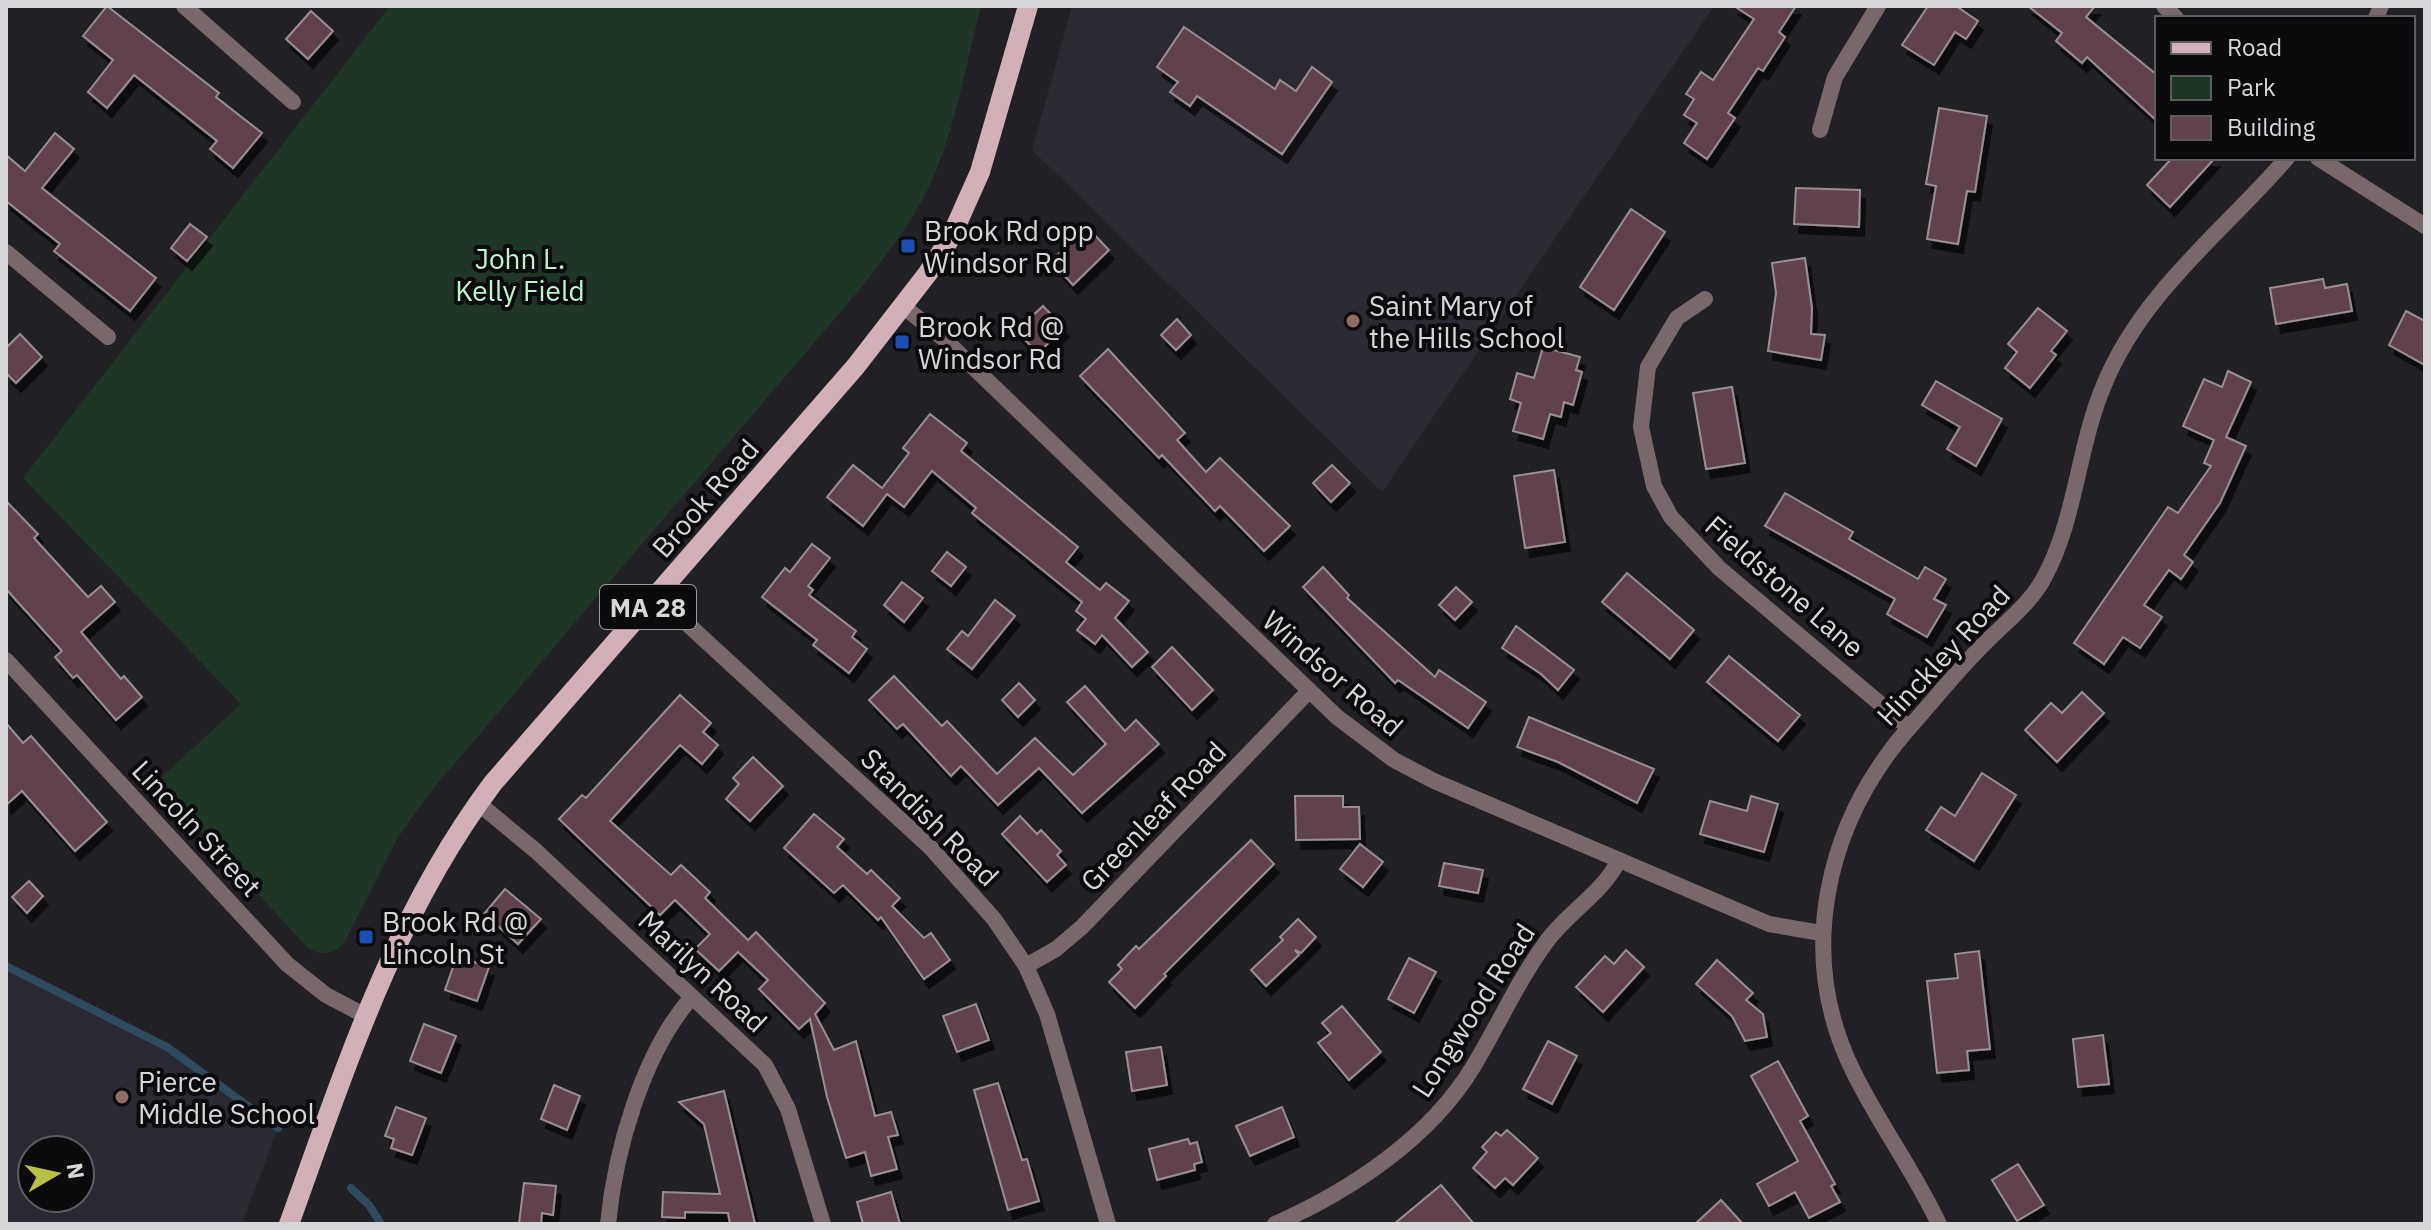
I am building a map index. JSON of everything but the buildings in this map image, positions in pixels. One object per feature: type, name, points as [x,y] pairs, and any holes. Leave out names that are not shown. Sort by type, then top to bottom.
[{"type":"main road","name":"Brook Road","points":[[289,1224],[364,1015],[427,881],[478,803],[904,307],[951,237],[972,193],[1028,6]]},
{"type":"street","points":[[184,6],[293,102]]},
{"type":"street","points":[[1820,130],[1835,77],[1878,6]]},
{"type":"street","name":"Hinckley Road","points":[[1939,1224],[1843,1048],[1825,985],[1821,933],[1829,883],[1854,809],[1879,766],[1986,641],[2023,607],[2045,576],[2060,536],[2096,404],[2126,344],[2185,262],[2285,160]]},
{"type":"street","points":[[2321,160],[2425,226]]},
{"type":"street","points":[[6,252],[108,337]]},
{"type":"street","name":"Fieldstone Lane","points":[[1705,299],[1677,318],[1648,367],[1641,427],[1645,458],[1657,494],[1671,517],[1719,568],[1909,728]]},
{"type":"street","name":"Windsor Road","points":[[904,307],[944,339],[1355,732],[1415,771],[1619,860],[1769,924],[1821,933]]},
{"type":"street","name":"Standish Road","points":[[657,596],[952,868],[994,919],[1026,966],[1056,1041],[1108,1224]]},
{"type":"street","name":"Lincoln Street","points":[[6,660],[287,964],[326,995],[364,1015]]},
{"type":"street","name":"Greenleaf Road","points":[[1026,966],[1056,949],[1082,927],[1309,691]]},
{"type":"street","name":"Marilyn Road","points":[[478,803],[536,851],[754,1053],[774,1077],[788,1109],[823,1224]]},
{"type":"street","name":"Longwood Road","points":[[1275,1224],[1354,1182],[1434,1117],[1472,1069],[1548,939],[1598,891],[1619,860]]},
{"type":"street","points":[[608,1224],[621,1154],[653,1058],[671,1023],[692,997]]},
{"type":"shaded area","name":"Saint Mary of the Hills School","points":[[1072,6],[1714,6],[1382,492],[1032,150]]},
{"type":"shaded area","name":"Pierce Middle School","points":[[6,966],[167,1047],[278,1128],[242,1224],[6,1224]]},
{"type":"green space","name":"John L. Kelly Field","points":[[390,6],[981,6],[942,154],[922,201],[902,233],[866,282],[432,790],[397,839],[344,943],[331,952],[321,953],[306,946],[155,783],[241,704],[23,478]]},
{"type":"waterway","points":[[6,966],[167,1047],[278,1128]]},
{"type":"waterway","points":[[351,1188],[369,1205],[381,1224]]},
{"type":"place","name":"Brook Rd opp Windsor Rd","points":[[908,246]]},
{"type":"place","name":"Saint Mary of the Hills School","points":[[1353,321]]},
{"type":"place","name":"Brook Rd @ Windsor Rd","points":[[902,342]]},
{"type":"place","name":"Brook Rd @ Lincoln St","points":[[366,937]]},
{"type":"place","name":"Pierce Middle School","points":[[122,1097]]}]
